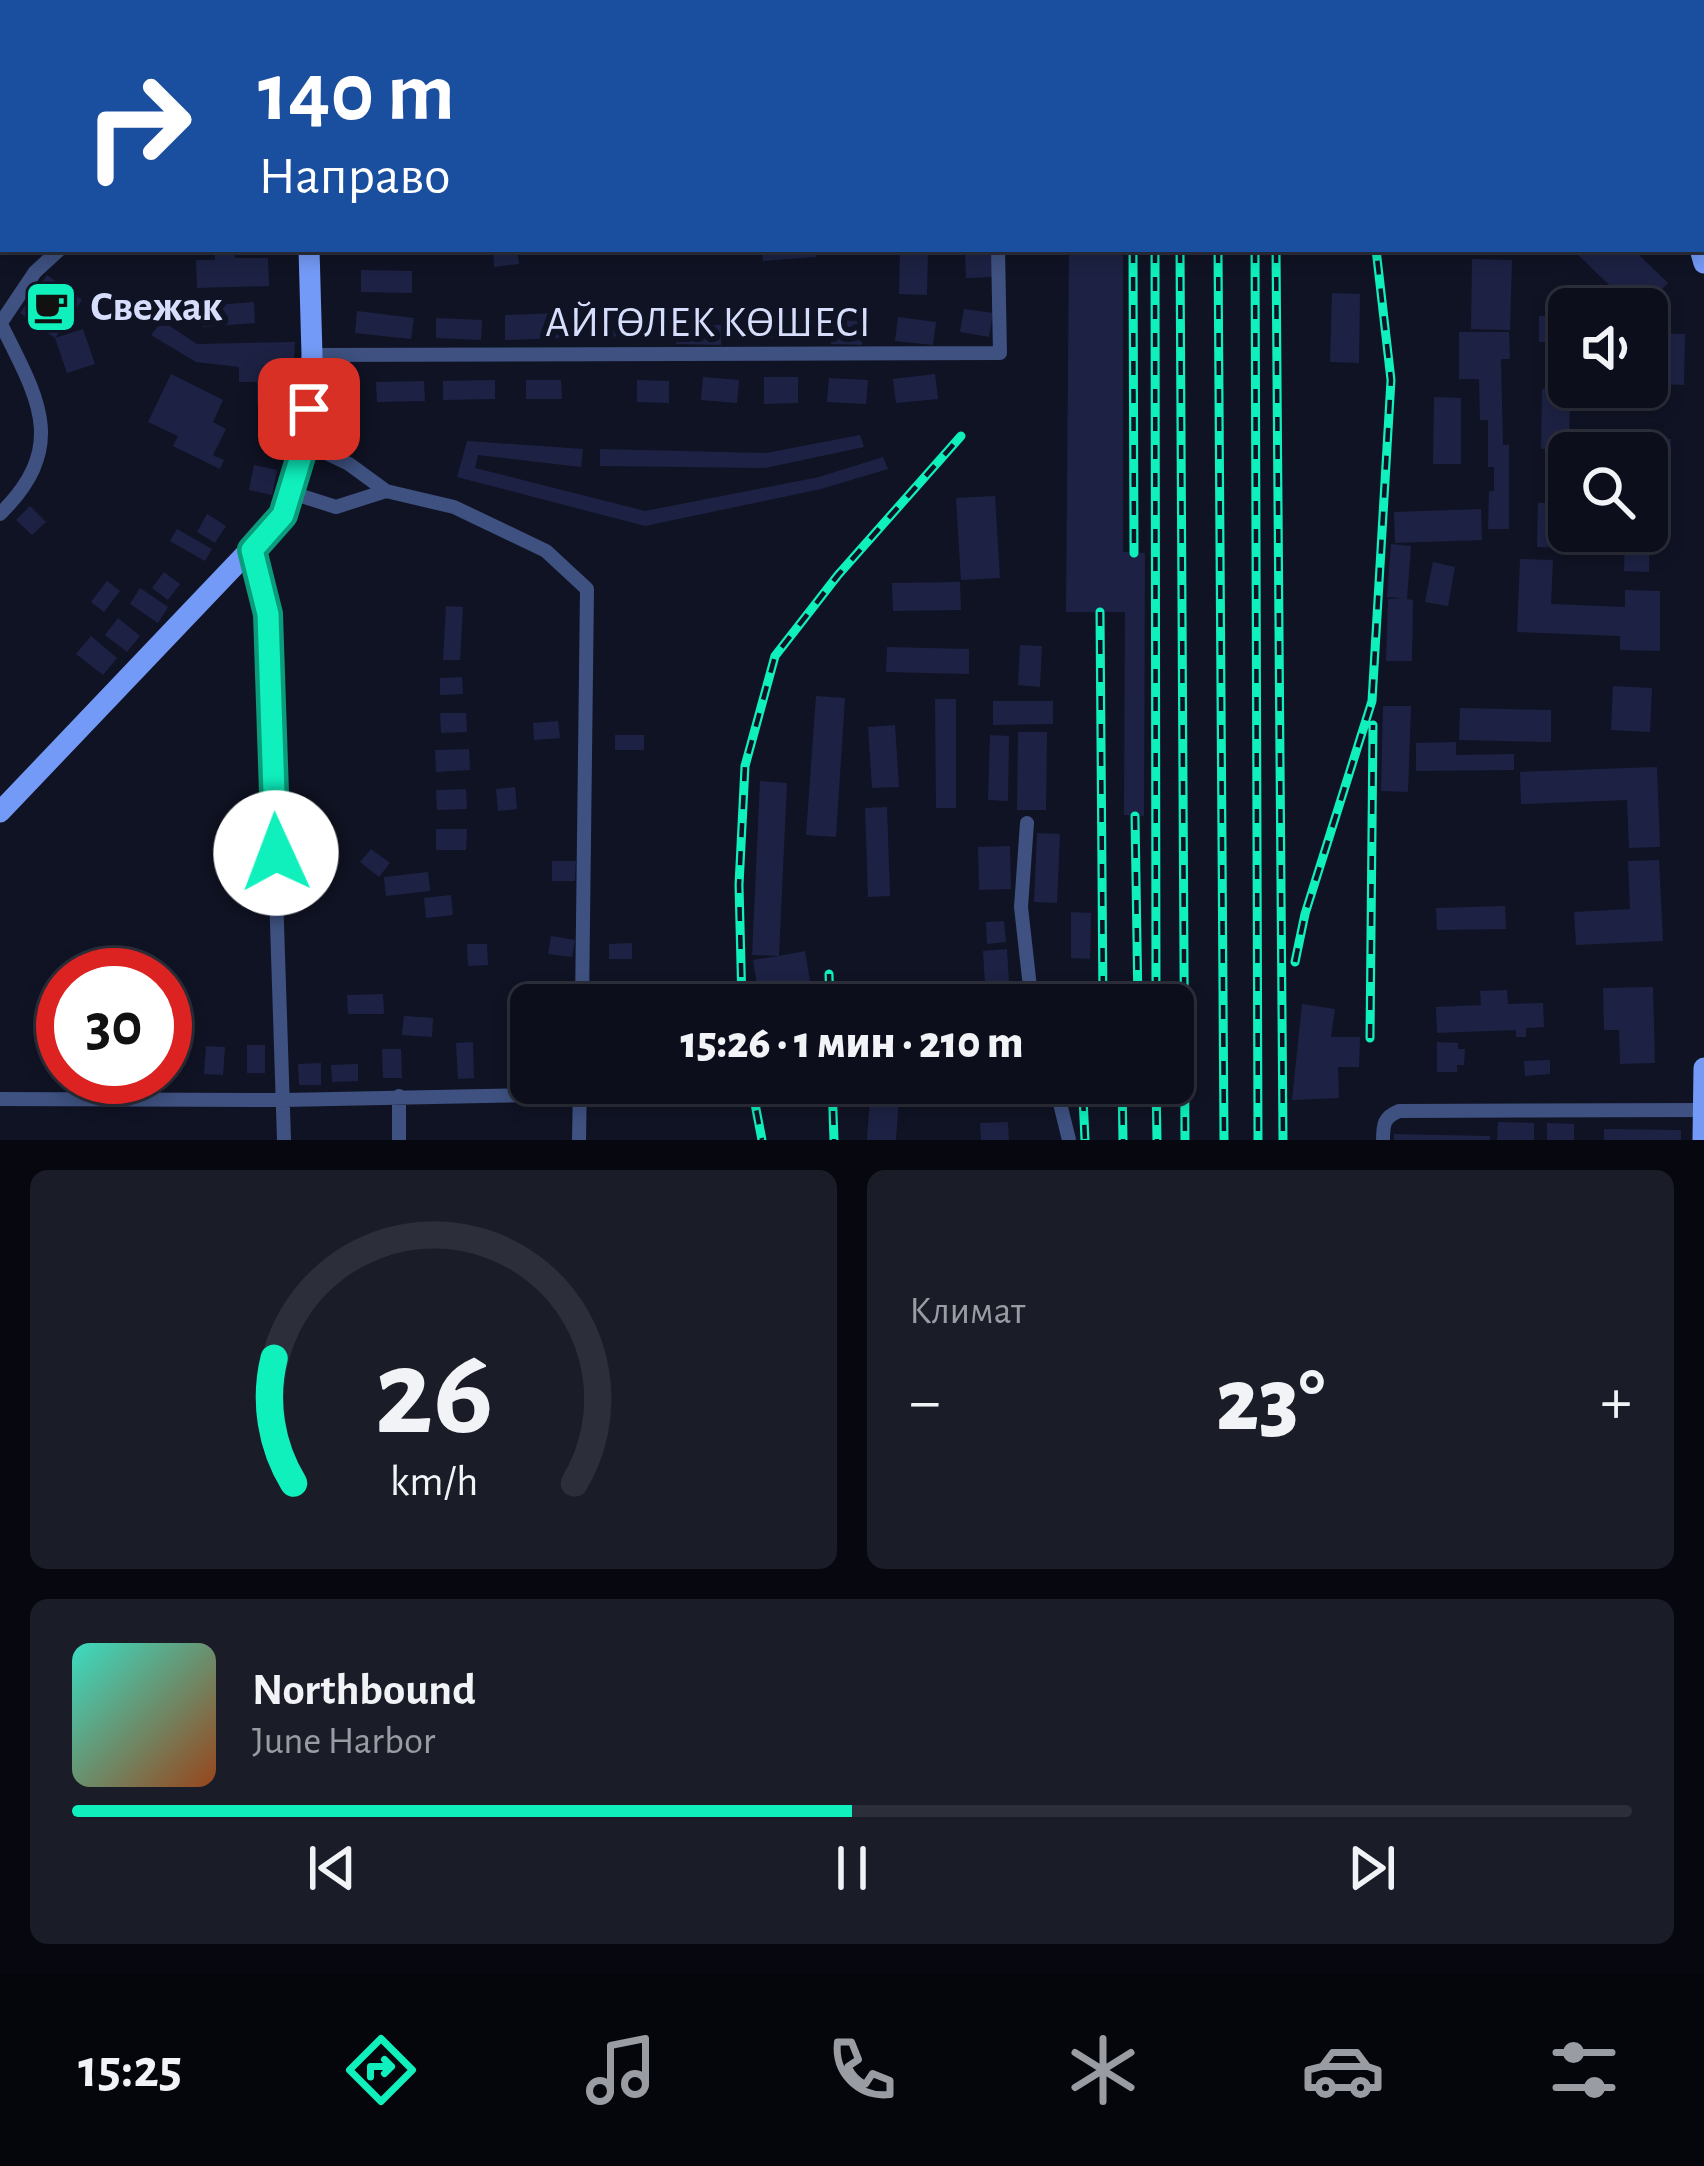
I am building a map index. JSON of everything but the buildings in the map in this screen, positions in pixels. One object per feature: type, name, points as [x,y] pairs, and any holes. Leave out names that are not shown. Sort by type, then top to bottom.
[{"type":"street","points":[[0,514],[32,475],[44,429],[40,406],[0,323],[35,272],[57,252]]},
{"type":"street","points":[[0,812],[283,515],[305,443],[312,356],[310,252]]},
{"type":"street","name":"АЙГӨЛЕК КӨШЕСІ","points":[[312,356],[1000,353],[998,252]]},
{"type":"street","points":[[305,443],[349,464],[386,490],[454,507],[546,551],[587,589],[582,984]]},
{"type":"street","points":[[292,493],[336,507],[386,490]]},
{"type":"street","points":[[252,550],[268,614],[284,1140]]},
{"type":"street","points":[[1027,823],[1021,908],[1030,984]]},
{"type":"street","points":[[1703,1140],[1704,1068]]},
{"type":"street","points":[[0,1099],[283,1100],[510,1092]]},
{"type":"street","points":[[398,1096],[399,1140]]},
{"type":"street","points":[[579,1140],[580,1104]]},
{"type":"street","points":[[1060,1104],[1069,1140]]},
{"type":"street","points":[[1383,1140],[1383,1124],[1399,1111],[1703,1110]]},
{"type":"railway","points":[[1133,252],[1134,553]]},
{"type":"railway","points":[[1155,252],[1156,984]]},
{"type":"railway","points":[[1180,252],[1185,1140]]},
{"type":"railway","points":[[1218,252],[1224,1140]]},
{"type":"railway","points":[[1255,252],[1258,1140]]},
{"type":"railway","points":[[1276,252],[1283,1140]]},
{"type":"railway","points":[[1295,962],[1305,914],[1372,701],[1391,380],[1376,252]]},
{"type":"railway","points":[[741,984],[739,885],[745,766],[775,656],[838,575],[961,436]]},
{"type":"railway","points":[[1100,612],[1103,984]]},
{"type":"railway","points":[[1370,1038],[1373,725]]},
{"type":"railway","points":[[1135,816],[1138,984]]},
{"type":"railway","points":[[829,974],[829,984]]},
{"type":"railway","points":[[755,1104],[762,1140]]},
{"type":"railway","points":[[833,1104],[834,1140]]},
{"type":"railway","points":[[1083,1104],[1085,1140]]},
{"type":"railway","points":[[1122,1104],[1123,1140]]},
{"type":"railway","points":[[1156,1104],[1157,1140]]},
{"type":"place","name":"Свежак","points":[[51,307]]},
{"type":"route","points":[[276,853],[268,614],[252,550],[283,515],[292,493],[309,409]]}]
